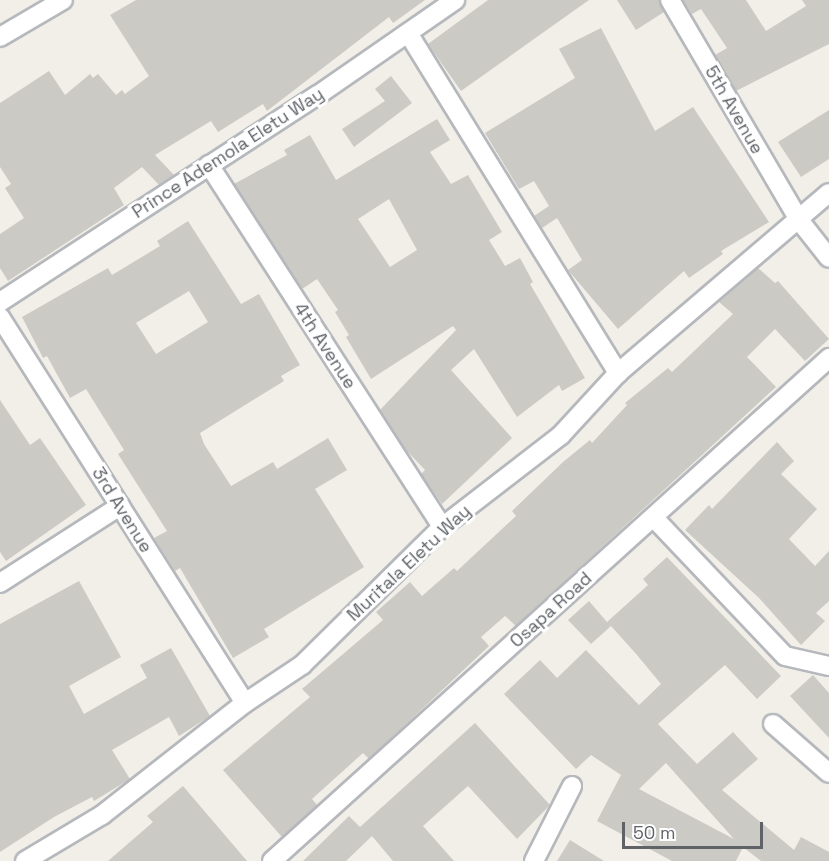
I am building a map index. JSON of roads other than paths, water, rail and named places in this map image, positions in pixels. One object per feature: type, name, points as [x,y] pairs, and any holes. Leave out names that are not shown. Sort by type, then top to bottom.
[{"type":"street","points":[[0,37],[63,0]]},
{"type":"street","name":"Prince Ademola Eletu Way","points":[[0,302],[455,0]]},
{"type":"street","name":"5th Avenue","points":[[670,0],[799,220],[829,258]]},
{"type":"street","points":[[408,33],[618,373]]},
{"type":"street","name":"4th Avenue","points":[[209,165],[442,527]]},
{"type":"street","name":"Muritala Eletu Way","points":[[25,861],[102,815],[244,702],[302,665],[442,527],[561,435],[618,373],[829,193]]},
{"type":"street","name":"3rd Avenue","points":[[0,317],[244,702]]},
{"type":"street","name":"Osapa Road","points":[[272,861],[829,358]]},
{"type":"street","points":[[0,583],[120,506]]},
{"type":"street","points":[[654,518],[785,656],[829,666]]},
{"type":"street","points":[[773,724],[829,773]]},
{"type":"street","points":[[534,861],[572,786]]}]
